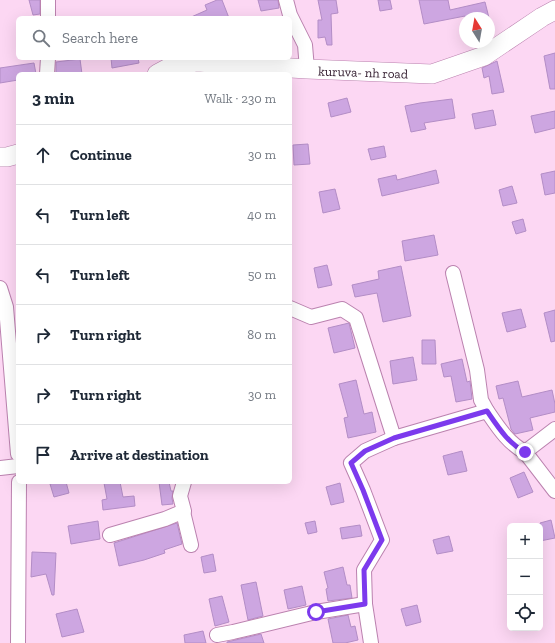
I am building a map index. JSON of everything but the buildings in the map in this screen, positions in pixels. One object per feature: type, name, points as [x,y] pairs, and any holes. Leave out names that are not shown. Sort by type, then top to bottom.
[{"type":"main road","name":"kuruva- nh road","points":[[161,72],[170,67],[197,62],[307,69],[432,74],[484,56],[555,10]]},
{"type":"main road","points":[[0,157],[16,155]]},
{"type":"street","points":[[48,0],[48,16]]},
{"type":"street","points":[[286,0],[290,16]]},
{"type":"street","points":[[292,19],[305,45],[307,69]]},
{"type":"street","points":[[47,72],[48,60]]},
{"type":"street","points":[[453,273],[477,370],[481,400],[503,434],[517,448],[525,452],[555,491]]},
{"type":"street","points":[[0,288],[6,307],[16,398]]},
{"type":"street","points":[[292,309],[311,317],[342,309],[356,318],[394,438]]},
{"type":"street","points":[[371,643],[365,604],[364,570],[382,540],[351,463],[365,451],[394,438],[487,411]]},
{"type":"street","points":[[525,452],[555,428]]},
{"type":"street","points":[[0,468],[16,466]]},
{"type":"street","points":[[18,643],[19,484]]},
{"type":"street","points":[[183,484],[180,496],[191,544]]},
{"type":"street","points":[[110,535],[165,519],[183,512]]},
{"type":"street","points":[[217,634],[233,632],[316,612],[365,604]]},
{"type":"route","points":[[316,612],[365,604],[364,570],[382,540],[351,463],[365,451],[394,438],[487,411],[503,434],[517,448],[525,452]]}]
